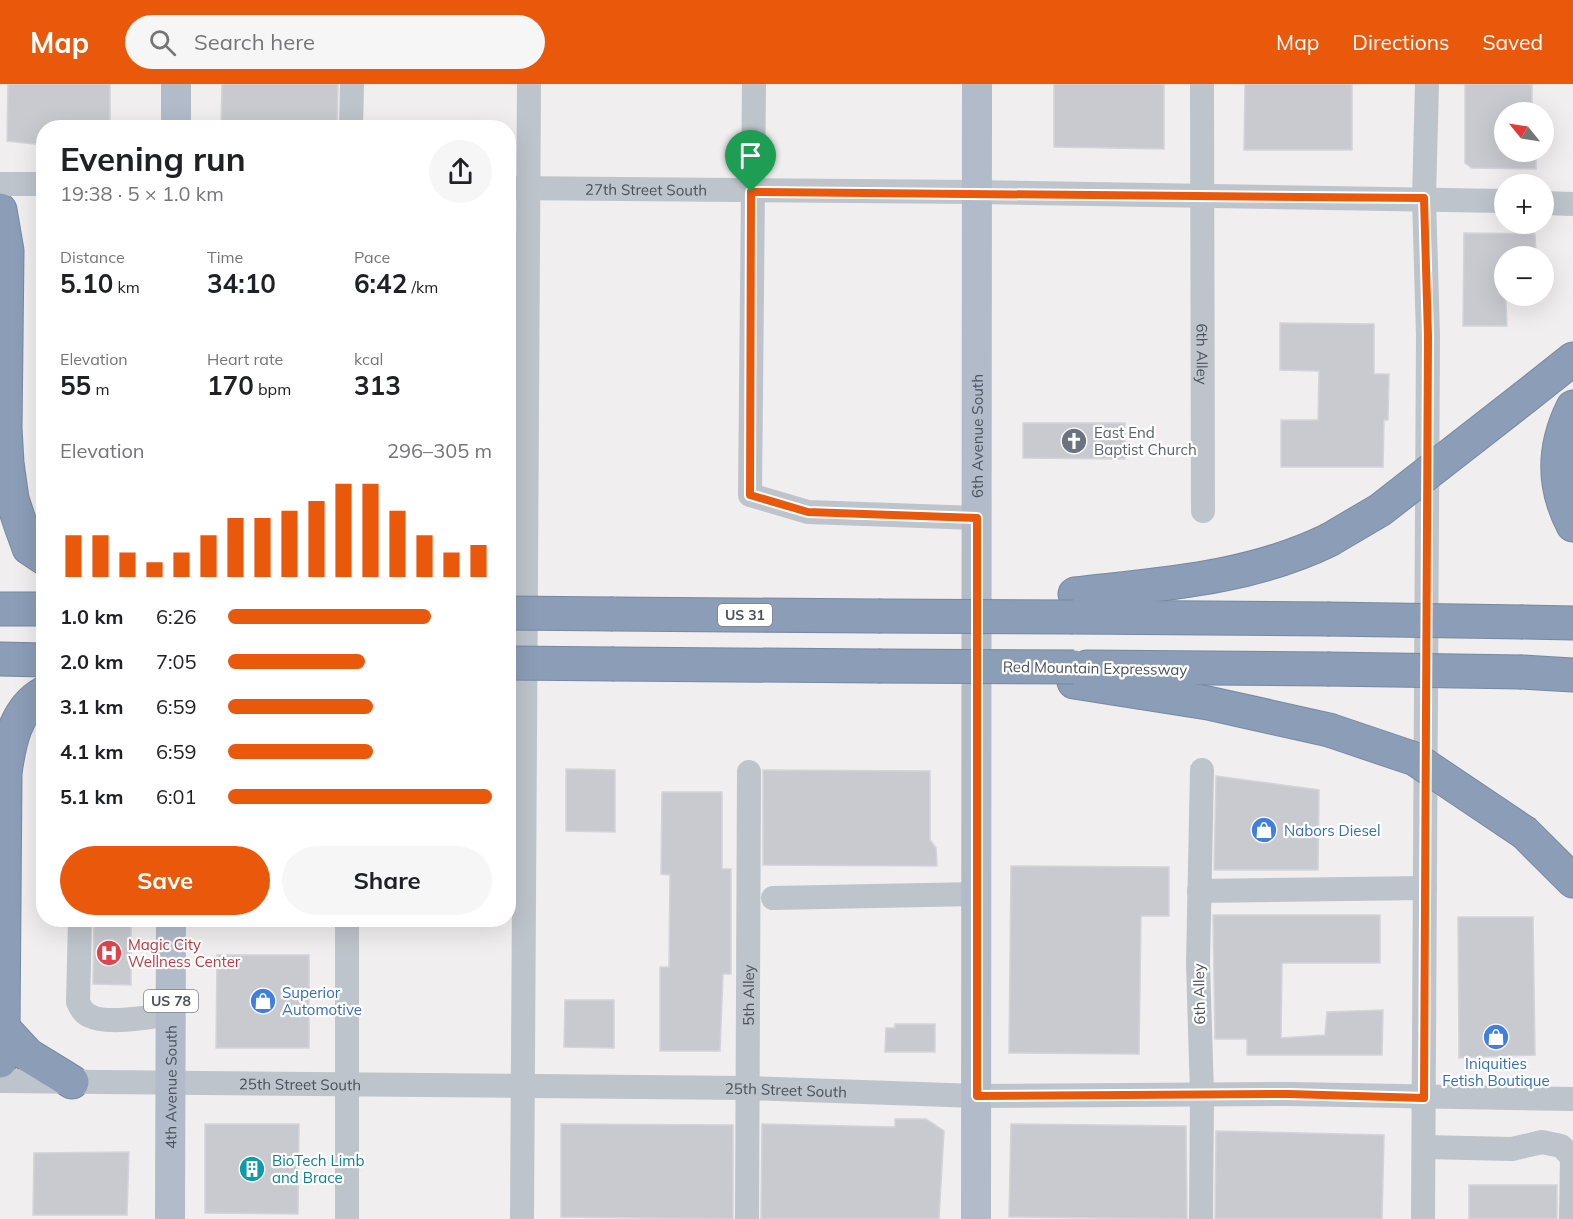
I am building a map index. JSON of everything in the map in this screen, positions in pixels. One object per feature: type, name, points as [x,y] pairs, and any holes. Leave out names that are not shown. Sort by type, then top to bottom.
[{"type":"highway","points":[[0,210],[7,251],[5,428],[7,463],[12,499],[29,548],[36,553]]},
{"type":"highway","points":[[1074,606],[1217,578],[1284,560],[1329,540],[1380,510],[1573,359]]},
{"type":"highway","points":[[1573,407],[1564,425],[1556,468],[1560,493],[1573,525]]},
{"type":"highway","name":"US 31","points":[[516,613],[942,616],[1074,606],[1327,619],[1573,623]]},
{"type":"highway","points":[[0,609],[36,609]]},
{"type":"highway","points":[[0,659],[36,660]]},
{"type":"highway","points":[[516,663],[784,665],[817,679],[878,673],[1074,675],[1329,730],[1415,759],[1525,833],[1573,881]]},
{"type":"highway","name":"Red Mountain Expressway","points":[[1074,675],[1327,669],[1573,675]]},
{"type":"highway","points":[[0,1061],[3,1028],[5,773],[11,734],[36,697]]},
{"type":"highway","points":[[3,1028],[28,1055],[72,1082]]},
{"type":"main road","points":[[176,84],[176,120]]},
{"type":"main road","name":"6th Avenue South","points":[[976,1219],[977,84]]},
{"type":"main road","name":"4th Avenue South","points":[[170,1219],[171,927]]},
{"type":"street","points":[[351,120],[352,84]]},
{"type":"street","points":[[522,1219],[523,1086],[517,831],[518,188],[529,84]]},
{"type":"street","points":[[753,84],[750,495],[808,512],[977,518]]},
{"type":"street","name":"6th Alley","points":[[1202,84],[1203,511]]},
{"type":"street","points":[[1423,1219],[1428,336],[1424,198],[1427,84]]},
{"type":"street","points":[[0,184],[36,184]]},
{"type":"street","name":"27th Street South","points":[[518,188],[751,192],[977,192],[1201,198],[1424,198],[1494,201]]},
{"type":"street","points":[[1554,203],[1573,204]]},
{"type":"street","name":"6th Alley","points":[[1201,1219],[1202,1095],[1198,963],[1202,770]]},
{"type":"street","name":"5th Alley","points":[[747,1219],[749,772]]},
{"type":"street","points":[[1199,891],[1425,888]]},
{"type":"street","points":[[773,898],[977,894]]},
{"type":"street","points":[[80,927],[78,1002],[81,1009],[90,1017],[105,1018],[170,1014]]},
{"type":"street","points":[[346,927],[347,1219]]},
{"type":"street","name":"25th Street South","points":[[0,1081],[746,1088],[977,1096],[1289,1094],[1573,1099]]},
{"type":"street","points":[[1424,1147],[1512,1149],[1542,1142],[1561,1146],[1572,1157],[1571,1219]]},
{"type":"building","points":[[8,84],[110,84],[110,120],[36,120],[36,144],[7,141]]},
{"type":"building","points":[[222,84],[338,84],[337,120],[221,120]]},
{"type":"building","points":[[1054,84],[1164,84],[1164,149],[1054,147]]},
{"type":"building","points":[[1245,84],[1352,84],[1352,150],[1244,150]]},
{"type":"building","points":[[1465,84],[1532,84],[1532,102],[1494,102],[1494,162],[1536,162],[1536,169],[1472,168],[1465,163]]},
{"type":"building","points":[[1464,233],[1535,234],[1536,246],[1494,246],[1494,306],[1506,306],[1507,326],[1463,326]]},
{"type":"building","points":[[1280,323],[1374,324],[1374,374],[1389,374],[1388,420],[1384,420],[1383,467],[1281,467],[1281,420],[1318,420],[1319,371],[1280,370]]},
{"type":"building","name":"East End Baptist Church","points":[[1023,423],[1125,423],[1125,459],[1023,458]]},
{"type":"building","points":[[566,769],[615,770],[615,832],[566,831]]},
{"type":"building","points":[[763,770],[930,771],[930,840],[936,848],[937,866],[763,865]]},
{"type":"building","name":"Nabors Diesel","points":[[1216,776],[1319,790],[1318,870],[1214,870]]},
{"type":"building","points":[[662,792],[722,792],[722,869],[731,869],[731,974],[723,974],[720,1051],[660,1051],[660,967],[669,967],[670,875],[661,874]]},
{"type":"building","points":[[1011,866],[1169,867],[1169,916],[1141,916],[1139,1054],[1009,1053]]},
{"type":"building","points":[[1213,915],[1380,915],[1380,963],[1282,963],[1281,1038],[1325,1035],[1327,1012],[1383,1010],[1382,1055],[1247,1055],[1247,1039],[1215,1039]]},
{"type":"building","points":[[1458,917],[1533,917],[1535,1055],[1459,1058]]},
{"type":"building","points":[[94,927],[131,927],[131,985],[93,984]]},
{"type":"building","name":"Superior Automotive","points":[[217,955],[309,955],[309,1048],[216,1048]]},
{"type":"building","points":[[565,1000],[614,1000],[614,1048],[564,1047]]},
{"type":"building","points":[[895,1024],[935,1024],[935,1052],[885,1052],[886,1028],[895,1028]]},
{"type":"building","points":[[895,1119],[926,1119],[944,1131],[939,1219],[761,1219],[762,1124],[895,1127]]},
{"type":"building","name":"BioTech Limb and Brace","points":[[205,1124],[299,1124],[298,1214],[205,1213]]},
{"type":"building","points":[[561,1124],[733,1125],[733,1219],[561,1217]]},
{"type":"building","points":[[1011,1124],[1186,1126],[1187,1219],[1009,1217]]},
{"type":"building","points":[[1216,1131],[1384,1135],[1382,1219],[1215,1219]]},
{"type":"building","points":[[129,1152],[127,1215],[33,1215],[34,1153]]},
{"type":"building","points":[[1469,1185],[1557,1185],[1557,1219],[1469,1219]]},
{"type":"place","name":"East End Baptist Church","points":[[1074,441]]},
{"type":"place","name":"Nabors Diesel","points":[[1264,830]]},
{"type":"place","name":"Magic City Wellness Center","points":[[109,953]]},
{"type":"place","name":"Superior Automotive","points":[[263,1001]]},
{"type":"place","name":"Iniquities Fetish Boutique","points":[[1496,1037]]},
{"type":"place","name":"BioTech Limb and Brace","points":[[252,1169]]},
{"type":"route","points":[[751,192],[977,192],[1201,198],[1424,198],[1428,336],[1424,1098],[1289,1094],[977,1096],[977,518],[808,512],[750,495],[751,192]]}]
